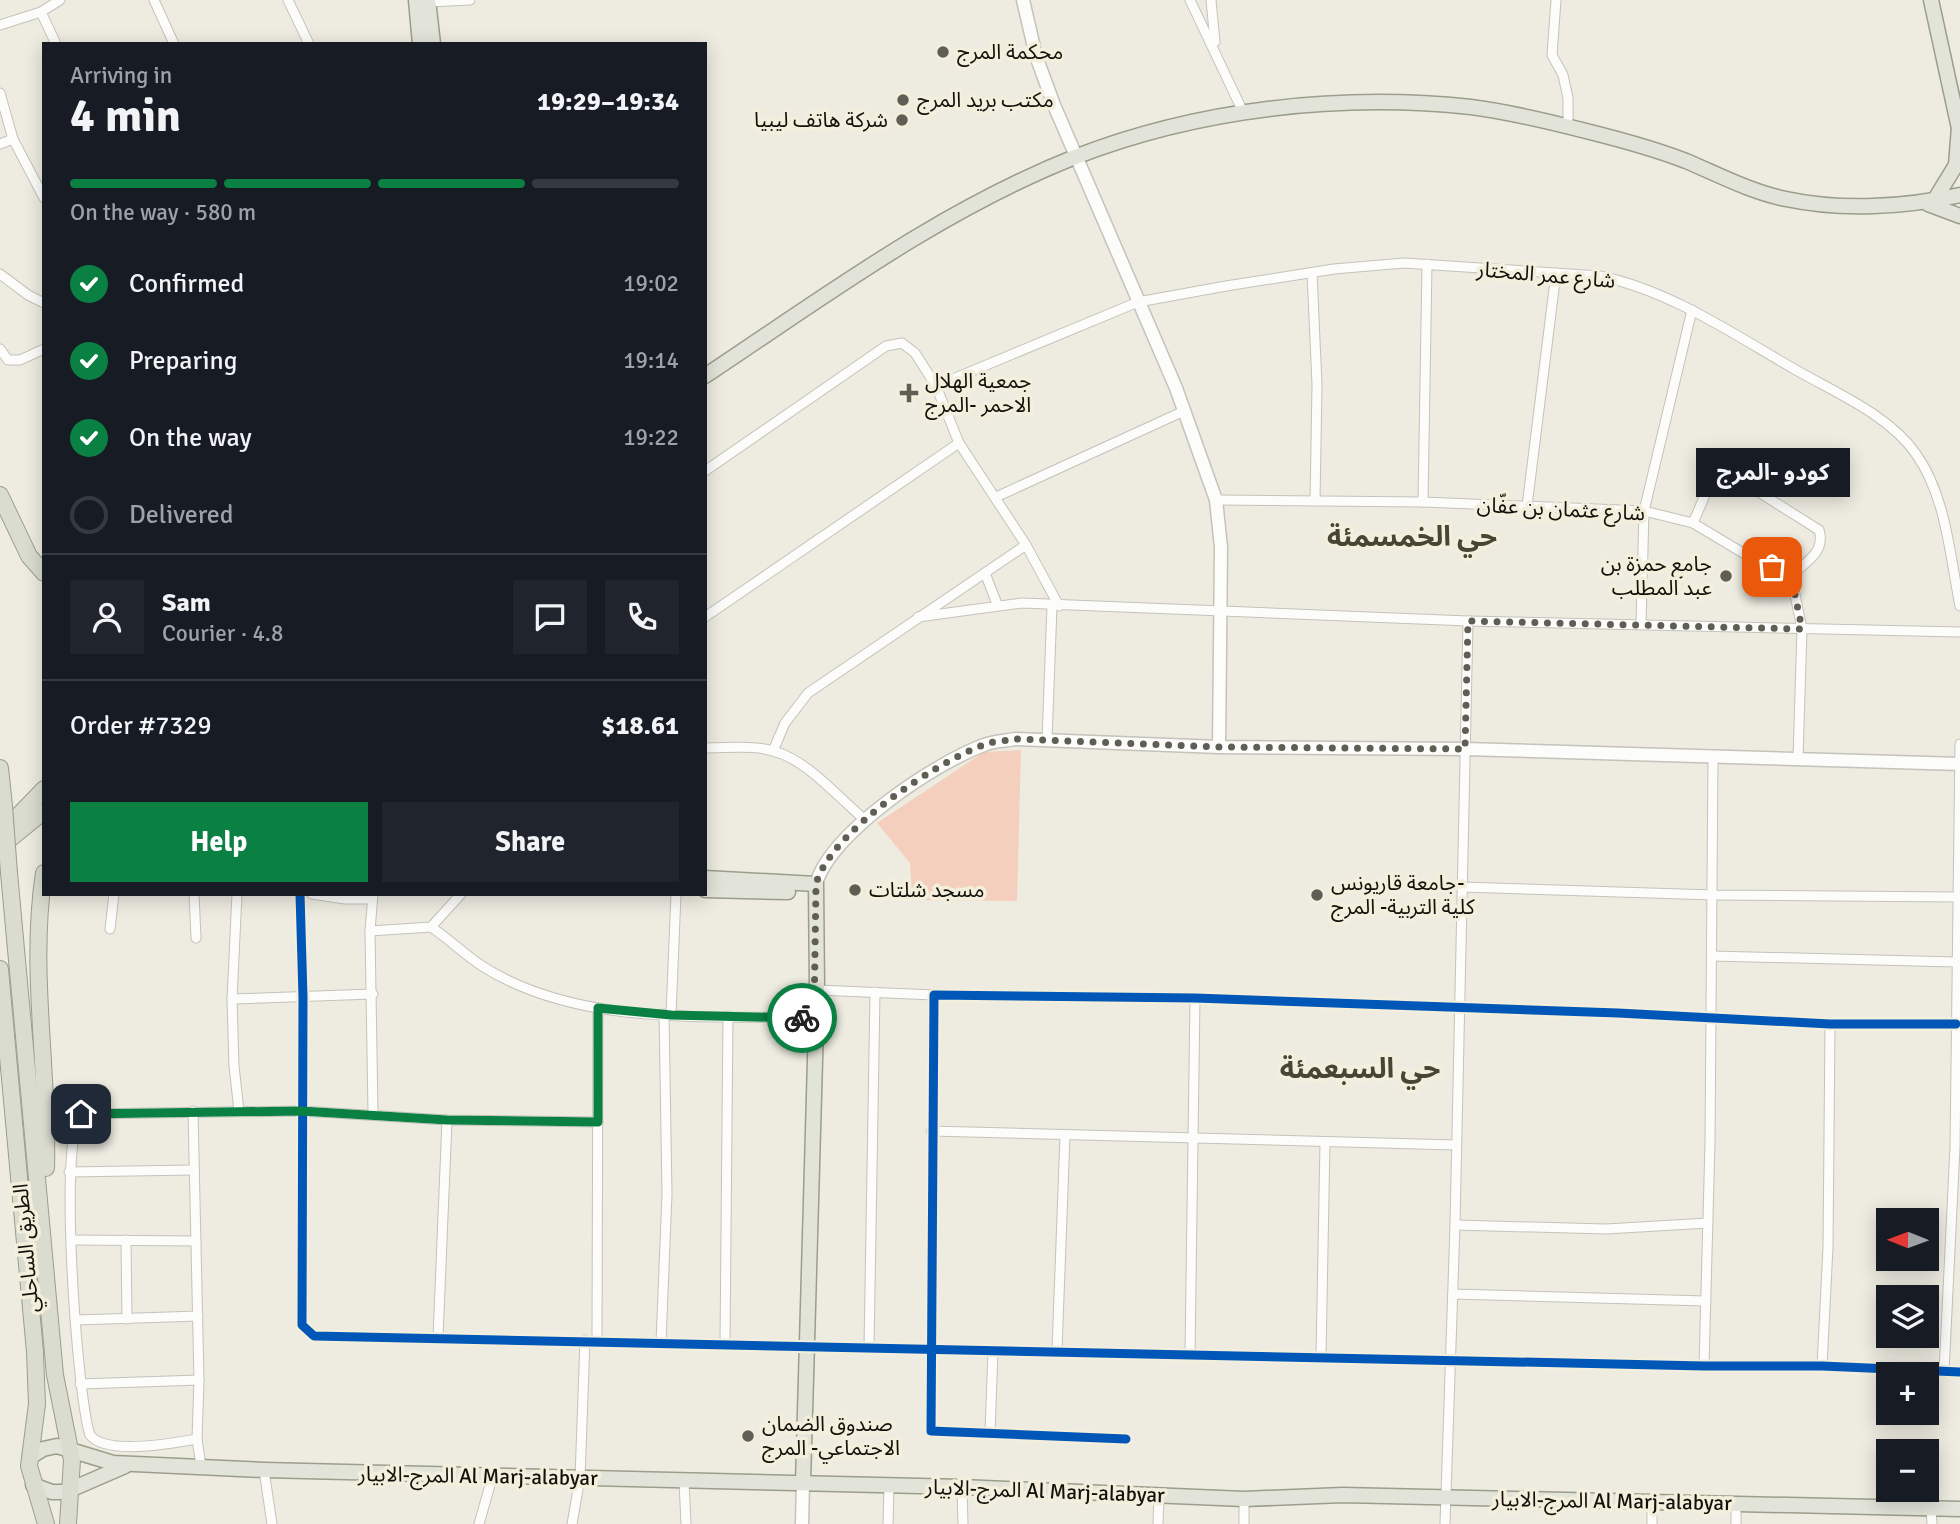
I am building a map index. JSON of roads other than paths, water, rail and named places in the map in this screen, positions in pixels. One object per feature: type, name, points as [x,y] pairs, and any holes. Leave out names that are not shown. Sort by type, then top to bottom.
[{"type":"highway","points":[[0,495],[29,556],[42,571]]},
{"type":"highway","points":[[0,768],[58,1400],[70,1448],[72,1490],[68,1524]]},
{"type":"highway","points":[[0,828],[14,820],[42,791]]},
{"type":"highway","points":[[0,847],[42,813]]},
{"type":"highway","points":[[42,895],[38,939],[47,1106],[42,1223]]},
{"type":"highway","name":"الطريق الساحلي","points":[[0,969],[35,1352],[37,1404],[30,1457],[33,1485],[46,1524]]},
{"type":"main road","points":[[1929,202],[1956,165],[1959,130],[1931,0]]},
{"type":"main road","points":[[420,42],[424,1]]},
{"type":"main road","points":[[424,1],[433,42]]},
{"type":"main road","points":[[707,375],[810,304],[932,228],[1074,158],[1149,133],[1244,114],[1310,106],[1419,104],[1481,109],[1568,126],[1650,148],[1786,199],[1842,205],[1929,202],[1960,195]]},
{"type":"main road","points":[[1929,202],[1960,216]]},
{"type":"main road","points":[[707,878],[817,888]]},
{"type":"main road","points":[[707,890],[817,888]]},
{"type":"main road","points":[[803,1483],[814,1018],[817,990],[817,888]]},
{"type":"main road","name":"المرج-الابيار Al Marj-alabyar","points":[[30,1457],[51,1447],[70,1448],[104,1460],[130,1464],[492,1478],[962,1487],[1244,1499],[1343,1495],[1960,1509]]},
{"type":"main road","name":"المرج-الابيار Al Marj-alabyar","points":[[72,1490],[86,1481],[130,1464]]},
{"type":"main road","points":[[33,1485],[52,1492],[72,1490]]},
{"type":"street","points":[[0,25],[41,12],[61,0]]},
{"type":"street","points":[[154,0],[173,42]]},
{"type":"street","points":[[288,0],[308,42]]},
{"type":"street","points":[[424,1],[470,0]]},
{"type":"street","points":[[1023,0],[1036,56],[1074,158],[1184,411],[1216,500],[1220,518],[1222,611],[1219,747]]},
{"type":"street","points":[[1190,0],[1215,47],[1244,114]]},
{"type":"street","points":[[1211,0],[1215,47]]},
{"type":"street","points":[[1556,0],[1552,55],[1563,75],[1568,98],[1568,126]]},
{"type":"street","points":[[41,12],[55,42]]},
{"type":"street","points":[[0,93],[13,139],[42,194]]},
{"type":"street","points":[[0,144],[13,139]]},
{"type":"street","points":[[1423,502],[1427,264]]},
{"type":"street","name":"شارع عمر المختار","points":[[936,386],[1138,302],[1312,272],[1368,265],[1427,264],[1556,273],[1622,281],[1692,310],[1862,408],[1899,433],[1910,445],[1936,491],[1960,606]]},
{"type":"street","points":[[1312,272],[1317,385],[1315,501]]},
{"type":"street","points":[[1527,506],[1556,273]]},
{"type":"street","points":[[0,274],[42,302]]},
{"type":"street","points":[[1641,624],[1644,511],[1692,310]]},
{"type":"street","points":[[707,470],[886,346],[902,343],[910,348],[936,386],[959,443],[1026,545],[1055,606],[1047,740]]},
{"type":"street","points":[[0,349],[4,360],[20,360],[42,350]]},
{"type":"street","points":[[996,498],[1184,411]]},
{"type":"street","points":[[709,615],[959,443]]},
{"type":"street","points":[[1693,523],[1714,479],[1723,474],[1738,479],[1819,530],[1821,541],[1817,551],[1791,575],[1802,629],[1798,759]]},
{"type":"street","name":"شارع عثمان بن عفّان","points":[[1216,500],[1423,502],[1644,511],[1693,523],[1752,559],[1791,575]]},
{"type":"street","points":[[773,751],[785,723],[808,693],[1026,545]]},
{"type":"street","points":[[985,573],[997,604]]},
{"type":"street","points":[[918,617],[997,604],[1468,621],[1960,632]]},
{"type":"street","points":[[1445,1524],[1455,1225],[1468,621]]},
{"type":"street","points":[[817,888],[826,861],[864,819],[951,761],[986,744],[1015,739],[1219,747],[1465,749],[1960,764]]},
{"type":"street","points":[[1944,1372],[1956,1024],[1960,744]]},
{"type":"street","points":[[707,748],[773,751],[803,767],[864,819]]},
{"type":"street","points":[[1704,1366],[1713,756]]},
{"type":"street","points":[[1461,887],[1713,895],[1958,897]]},
{"type":"street","points":[[110,929],[114,896]]},
{"type":"street","points":[[194,896],[196,938]]},
{"type":"street","points":[[237,896],[232,999],[239,1111]]},
{"type":"street","points":[[300,896],[303,996],[302,1325],[314,1336],[597,1340],[1704,1366],[1822,1366],[1960,1372]]},
{"type":"street","points":[[323,896],[345,900],[373,897],[370,931],[373,1114]]},
{"type":"street","points":[[431,927],[459,896]]},
{"type":"street","points":[[661,1342],[667,1195],[668,1014],[676,896]]},
{"type":"street","points":[[370,931],[431,927],[482,967],[557,1000],[598,1008],[668,1014],[814,1018]]},
{"type":"street","points":[[1712,956],[1956,962]]},
{"type":"street","points":[[817,990],[934,995],[1195,998],[1830,1024],[1956,1024]]},
{"type":"street","points":[[869,1348],[875,992]]},
{"type":"street","points":[[232,999],[373,995]]},
{"type":"street","points":[[934,995],[930,1431],[1126,1439]]},
{"type":"street","points":[[1190,1354],[1195,998]]},
{"type":"street","points":[[597,1340],[600,1230],[598,1008]]},
{"type":"street","points":[[725,1343],[728,1016]]},
{"type":"street","points":[[1822,1366],[1828,1247],[1830,1024]]},
{"type":"street","points":[[193,1111],[199,1380],[197,1439],[201,1466]]},
{"type":"street","points":[[197,1439],[165,1445],[100,1443],[93,1440],[88,1428],[80,1384],[69,1172],[74,1124],[81,1114],[301,1111],[447,1120],[598,1122]]},
{"type":"street","points":[[438,1337],[447,1120]]},
{"type":"street","points":[[931,1131],[1456,1145]]},
{"type":"street","points":[[1057,1350],[1065,1136]]},
{"type":"street","points":[[1321,1356],[1325,1142]]},
{"type":"street","points":[[69,1172],[194,1171]]},
{"type":"street","points":[[1455,1225],[1606,1229],[1708,1223]]},
{"type":"street","points":[[72,1240],[196,1241]]},
{"type":"street","points":[[126,1240],[127,1319]]},
{"type":"street","points":[[1453,1294],[1706,1301]]},
{"type":"street","points":[[78,1320],[198,1316]]},
{"type":"street","points":[[572,1524],[580,1479],[585,1340]]},
{"type":"street","points":[[990,1433],[993,1350]]},
{"type":"street","points":[[80,1384],[199,1380]]},
{"type":"street","points":[[264,1470],[272,1524]]},
{"type":"street","points":[[479,1524],[492,1478]]},
{"type":"street","points":[[684,1480],[686,1524]]},
{"type":"street","points":[[802,1524],[803,1483]]},
{"type":"street","points":[[888,1524],[889,1486]]},
{"type":"street","points":[[962,1487],[963,1524]]},
{"type":"street","points":[[1158,1524],[1159,1496]]},
{"type":"street","points":[[1244,1499],[1244,1524]]},
{"type":"street","points":[[1652,1502],[1652,1524]]},
{"type":"street","points":[[1736,1503],[1736,1524]]},
{"type":"street","points":[[1931,1508],[1932,1524]]},
{"type":"place","name":"محكمة المرج","points":[[943,52]]},
{"type":"place","name":"مكتب بريد المرج","points":[[903,100]]},
{"type":"place","name":"شركة هاتف ليبيا","points":[[902,120]]},
{"type":"place","name":"جمعية الهلال الاحمر -المرج","points":[[909,393]]},
{"type":"place","name":"كودو -المرج","points":[[1772,567]]},
{"type":"place","name":"جامع حمزة بن عبد المطلب","points":[[1726,576]]},
{"type":"place","name":"مسجد شلتات","points":[[855,890]]},
{"type":"place","name":"جامعة قاريونس- كلية التربية- المرج","points":[[1317,895]]},
{"type":"place","name":"صندوق الضمان الاجتماعي- المرج","points":[[748,1436]]},
{"type":"district","name":"حي الخمسمئة","points":[[1412,537]]},
{"type":"district","name":"حي السبعمئة","points":[[1360,1069]]}]
